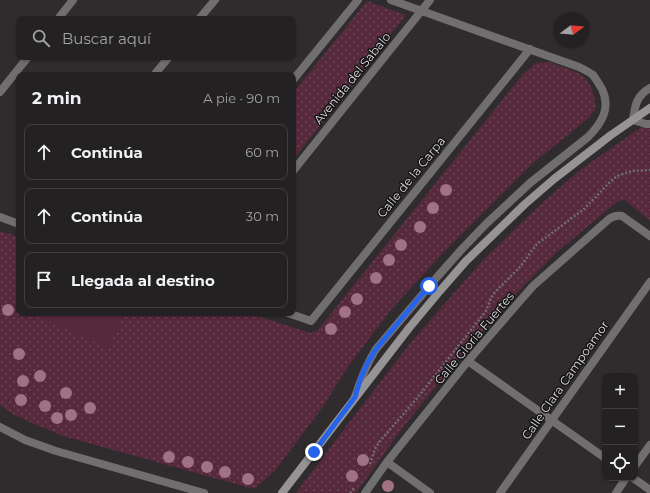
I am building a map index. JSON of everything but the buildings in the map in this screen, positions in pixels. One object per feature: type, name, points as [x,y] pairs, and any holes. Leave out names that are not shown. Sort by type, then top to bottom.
[{"type":"main road","points":[[282,493],[409,328],[471,256],[525,204],[554,179],[598,144],[650,108]]},
{"type":"street","points":[[60,16],[73,0]]},
{"type":"street","points":[[202,16],[215,0]]},
{"type":"street","points":[[296,76],[358,0]]},
{"type":"street","points":[[355,397],[361,377],[376,349],[438,276],[486,224],[525,187],[588,137],[600,123],[604,114],[605,104],[604,95],[599,84],[592,75],[579,67],[392,0]]},
{"type":"street","name":"Avenida del Sabalo","points":[[296,167],[430,0]]},
{"type":"street","name":"Calle de la Carpa","points":[[296,315],[311,320],[530,49]]},
{"type":"street","points":[[0,92],[26,60]]},
{"type":"street","points":[[156,72],[166,60]]},
{"type":"street","points":[[650,88],[635,104],[633,120],[650,124]]},
{"type":"street","name":"Calle Gloria Fuertes","points":[[365,493],[387,462],[468,361],[533,286],[613,216],[622,216],[650,236]]},
{"type":"street","points":[[0,217],[16,223]]},
{"type":"street","name":"Calle Clara Campoamor","points":[[500,493],[650,282]]},
{"type":"street","points":[[468,361],[602,456]]},
{"type":"street","points":[[0,427],[25,440],[56,451],[204,493]]},
{"type":"street","points":[[638,462],[650,445]]},
{"type":"street","points":[[387,462],[430,493]]},
{"type":"street","points":[[616,493],[624,481]]},
{"type":"street","points":[[637,481],[650,490]]},
{"type":"path","points":[[368,467],[380,441],[418,397],[486,311],[495,292],[518,268],[537,244],[584,209],[609,182],[617,176],[632,171],[650,170]]},
{"type":"path","points":[[350,493],[358,482]]},
{"type":"shaded area","points":[[367,1],[406,15],[296,156],[296,89]]},
{"type":"shaded area","points":[[549,62],[576,72],[582,76],[591,87],[596,108],[590,117],[532,164],[443,253],[390,311],[347,368],[322,408],[274,472],[254,489],[63,436],[14,415],[0,405],[0,231],[16,236],[16,316],[257,316],[310,333],[317,331],[523,74],[536,63]]},
{"type":"shaded area","points":[[650,121],[650,221],[625,200],[618,201],[555,254],[516,294],[459,357],[398,434],[356,493],[296,493],[412,341],[483,260],[541,204],[580,170]]},
{"type":"shaded area","points":[[36,316],[124,316],[109,348]]},
{"type":"route","points":[[314,452],[355,397],[361,377],[376,349],[429,286]]}]
